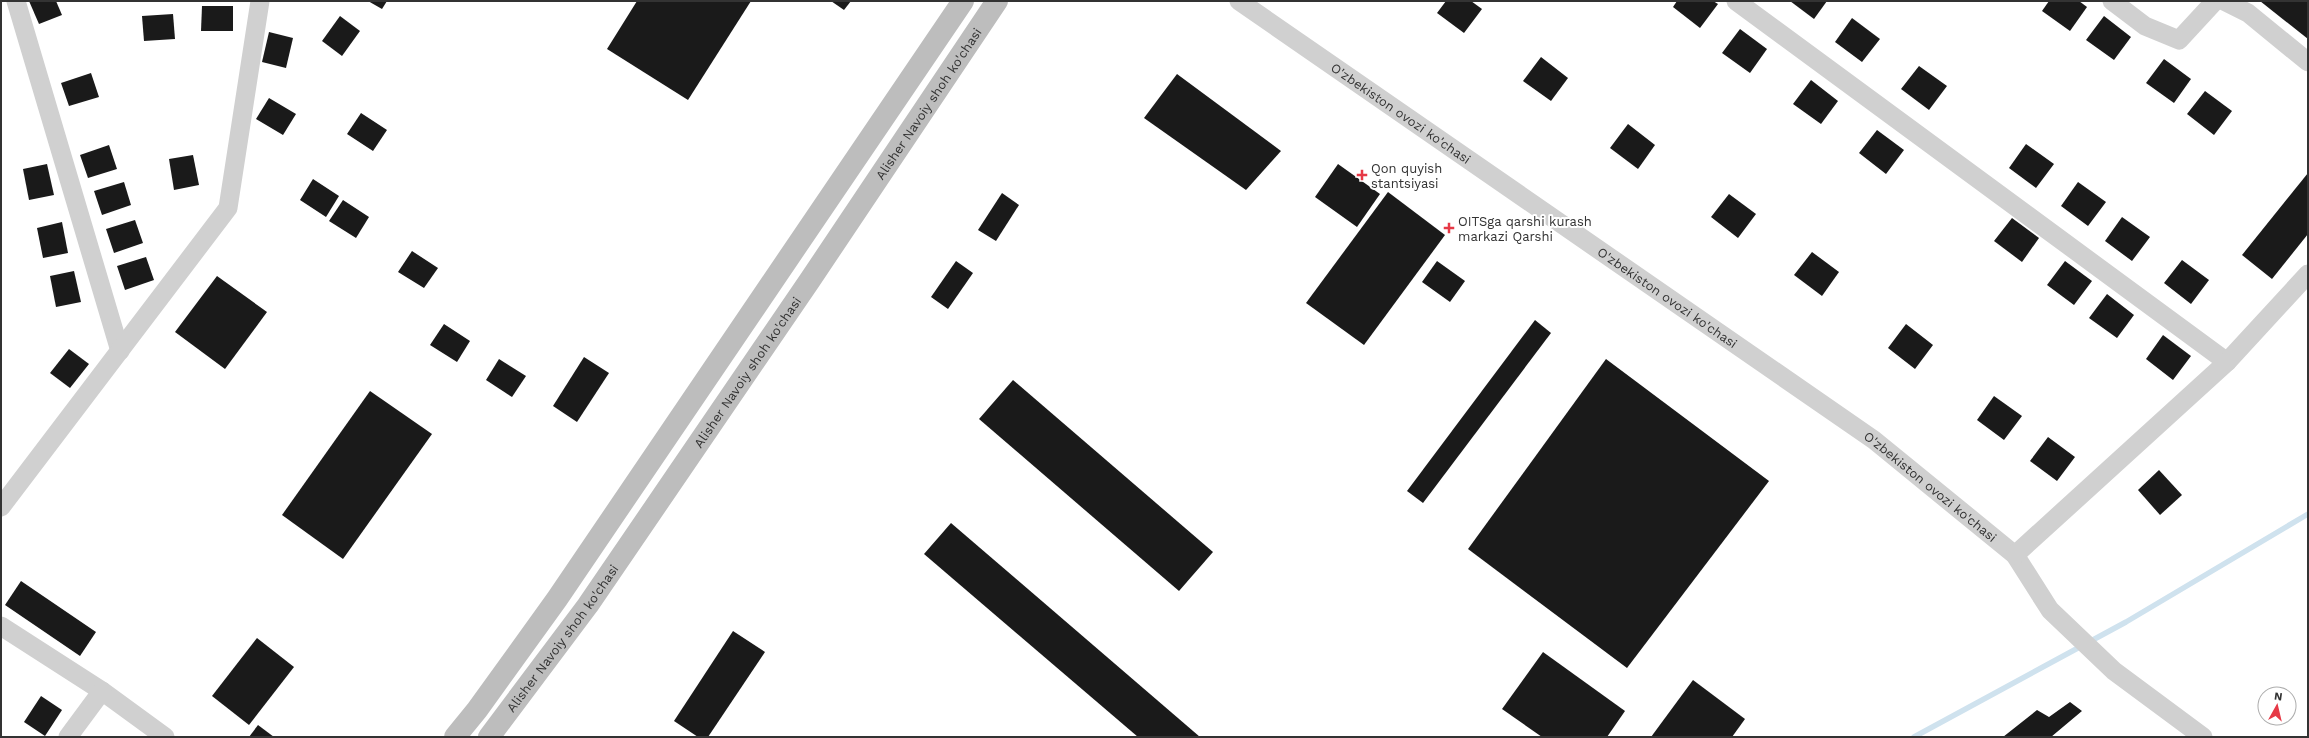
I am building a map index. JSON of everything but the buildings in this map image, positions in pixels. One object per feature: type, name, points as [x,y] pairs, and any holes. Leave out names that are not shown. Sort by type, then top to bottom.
[{"type":"main road","name":"Alisher Navoiy shoh ko'chasi","points":[[455,737],[477,710],[557,599],[962,1]]},
{"type":"main road","name":"Alisher Navoiy shoh ko'chasi","points":[[489,737],[592,598],[810,280],[997,1]]},
{"type":"street","points":[[16,1],[120,351]]},
{"type":"street","points":[[1,507],[228,208],[260,1]]},
{"type":"street","name":"O'zbekiston ovozi ko'chasi","points":[[1238,1],[1874,440],[2016,555],[2050,610],[2114,670],[2203,737]]},
{"type":"street","points":[[1736,1],[2227,362]]},
{"type":"street","points":[[2112,1],[2145,26],[2179,40],[2215,1]]},
{"type":"street","points":[[2224,1],[2248,13],[2308,62]]},
{"type":"street","points":[[2016,555],[2227,362],[2308,274]]},
{"type":"street","points":[[1,626],[102,691],[165,737]]},
{"type":"street","points":[[68,737],[102,691]]},
{"type":"waterway","points":[[1914,737],[2126,622],[2308,514]]},
{"type":"place","name":"Qon quyish stantsiyasi","points":[[1362,175]]},
{"type":"place","name":"OITSga qarshi kurash markazi Qarshi","points":[[1449,228]]}]
